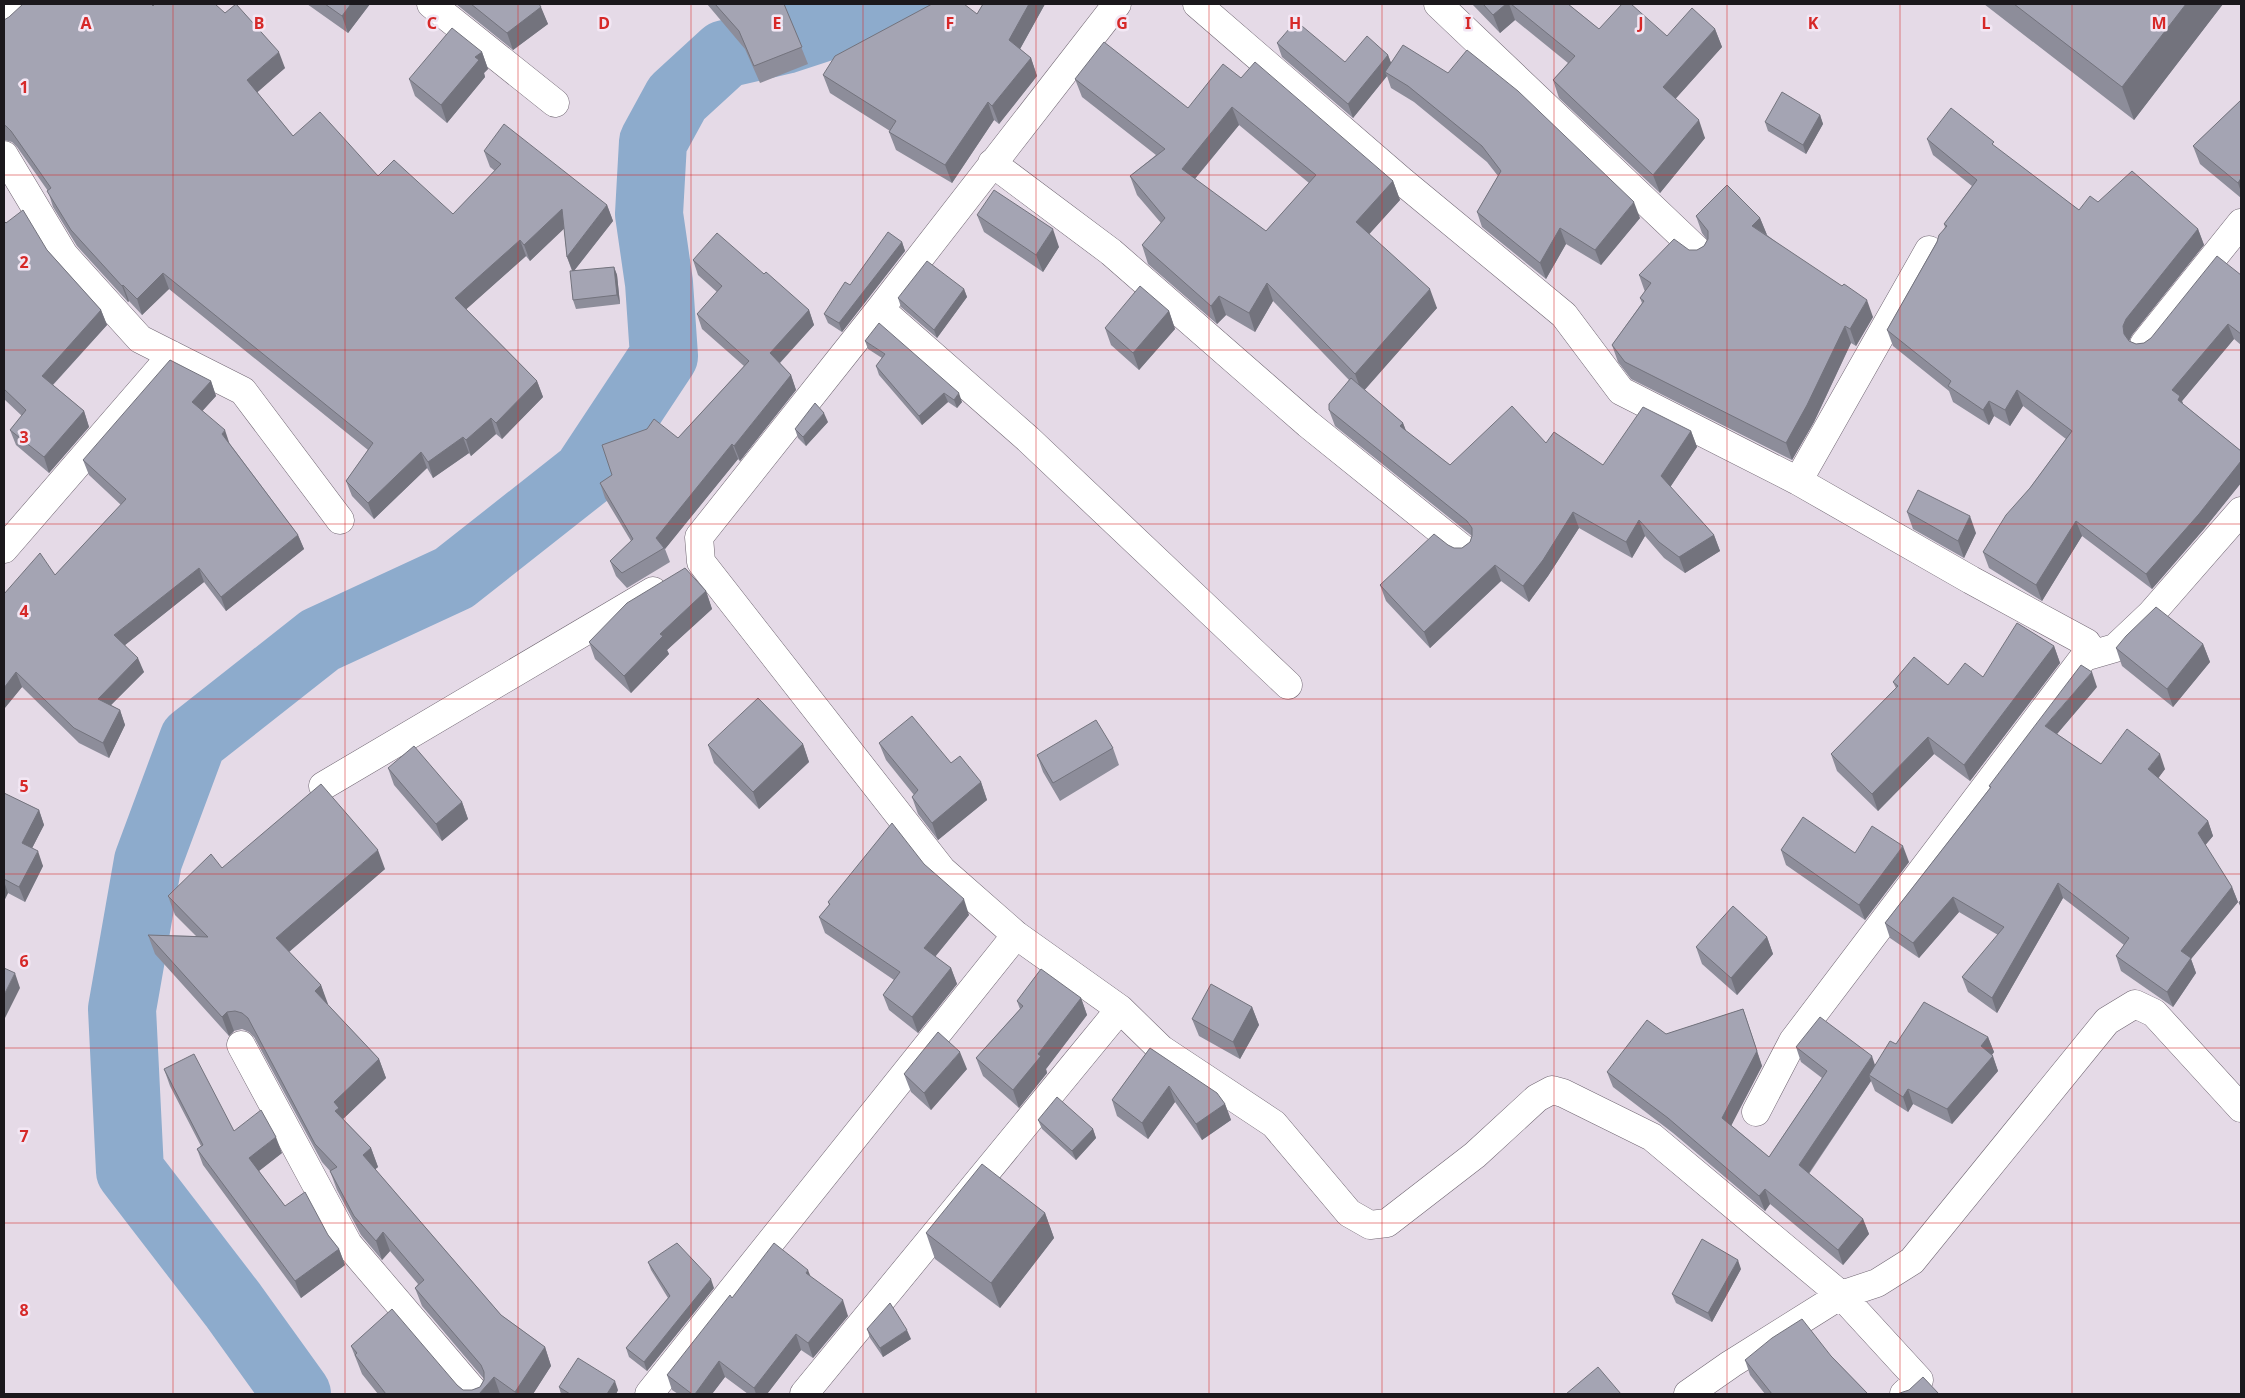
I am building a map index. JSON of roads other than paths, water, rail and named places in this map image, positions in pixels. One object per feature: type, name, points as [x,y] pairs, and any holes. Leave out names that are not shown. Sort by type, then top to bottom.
[{"type":"street","points":[[4,21],[23,4]]},
{"type":"street","points":[[431,4],[555,103]]},
{"type":"street","points":[[323,786],[687,571],[698,537],[880,309],[1117,4]]},
{"type":"street","points":[[1197,4],[1404,182],[1564,315],[1621,391],[1798,481],[1971,580],[2087,642],[2084,657],[1793,1041],[1756,1112]]},
{"type":"street","points":[[1438,4],[1700,252]]},
{"type":"street","points":[[4,155],[64,255],[140,339],[243,391],[340,520]]},
{"type":"street","points":[[992,163],[1111,252],[1308,424],[1463,550]]},
{"type":"street","points":[[2144,344],[2241,223]]},
{"type":"street","points":[[1798,481],[1929,250]]},
{"type":"street","points":[[880,309],[1028,439],[1288,685]]},
{"type":"street","points":[[4,548],[172,355]]},
{"type":"street","points":[[2084,657],[2115,648],[2151,614],[2241,510]]},
{"type":"street","points":[[687,571],[942,870],[1016,935],[1120,1009],[1161,1049],[1274,1124],[1349,1213],[1370,1225],[1388,1223],[1475,1155],[1537,1098],[1552,1090],[1563,1093],[1652,1136],[1841,1295],[1919,1380],[1904,1394]]},
{"type":"street","points":[[649,1394],[1016,935]]},
{"type":"street","points":[[1688,1394],[1730,1364],[1841,1295],[1878,1283],[1912,1261],[2106,1021],[2135,1004],[2154,1013],[2241,1108]]},
{"type":"street","points":[[804,1394],[1120,1009]]},
{"type":"street","points":[[241,1045],[348,1244],[476,1394]]},
{"type":"waterway","points":[[297,1394],[233,1305],[130,1171],[122,1009],[148,861],[193,740],[320,640],[454,578],[586,474],[664,356],[659,283],[649,214],[653,142],[677,98],[725,54],[785,40],[843,21],[889,14],[909,4]]}]
